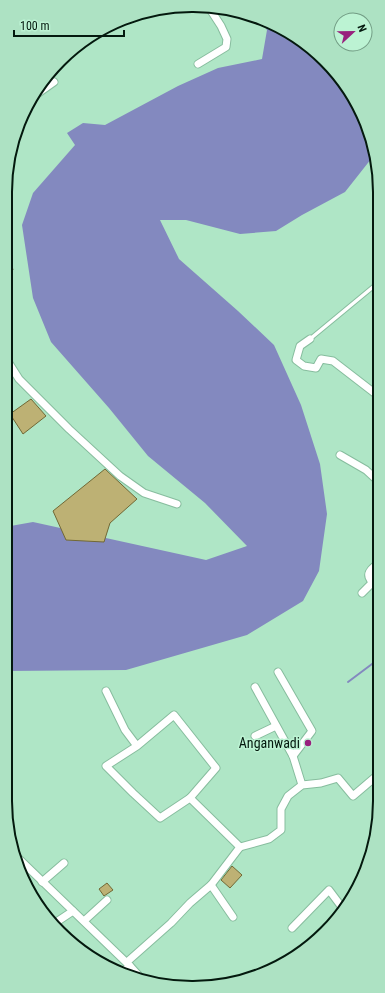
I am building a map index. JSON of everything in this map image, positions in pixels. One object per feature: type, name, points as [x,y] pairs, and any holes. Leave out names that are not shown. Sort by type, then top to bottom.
[{"type":"street","points":[[198,64],[226,47],[227,39],[222,26],[213,14]]},
{"type":"street","points":[[45,89],[54,82]]},
{"type":"street","points":[[310,339],[300,346],[296,360],[304,366],[316,368],[321,359],[333,361],[373,392]]},
{"type":"street","points":[[12,368],[19,379],[96,455],[120,476],[144,493],[177,504]]},
{"type":"street","points":[[340,455],[366,470],[373,476]]},
{"type":"street","points":[[362,593],[372,584],[368,576],[373,567]]},
{"type":"street","points":[[278,672],[312,731],[293,756]]},
{"type":"street","points":[[255,686],[293,756],[302,785]]},
{"type":"street","points":[[106,691],[125,730],[136,746]]},
{"type":"street","points":[[174,715],[216,768],[190,798],[160,818],[106,766],[136,746],[174,715]]},
{"type":"street","points":[[255,736],[276,726]]},
{"type":"street","points":[[125,968],[190,903],[211,885],[240,847],[269,839],[281,830],[281,809],[288,796],[302,785],[321,783],[338,778],[353,796],[373,779]]},
{"type":"street","points":[[190,798],[240,847]]},
{"type":"street","points":[[42,882],[64,863]]},
{"type":"street","points":[[26,870],[42,882],[84,921],[135,971]]},
{"type":"street","points":[[211,885],[232,917]]},
{"type":"street","points":[[292,928],[329,890],[340,905]]},
{"type":"street","points":[[84,921],[107,900]]},
{"type":"street","points":[[58,921],[73,911]]},
{"type":"lane","points":[[310,339],[373,287]]},
{"type":"water","points":[[265,28],[293,42],[312,57],[336,83],[349,102],[359,123],[370,160],[345,192],[276,231],[240,234],[186,220],[160,220],[179,259],[274,345],[301,405],[320,464],[327,514],[319,571],[303,601],[247,635],[126,670],[12,671],[12,526],[33,522],[206,560],[247,546],[205,503],[148,456],[109,408],[51,342],[33,298],[22,225],[33,193],[75,145],[67,133],[83,123],[105,125],[178,86],[218,68],[262,59],[267,30]]},
{"type":"building","points":[[31,399],[46,416],[23,434],[12,417],[12,413]]},
{"type":"building","points":[[105,469],[137,499],[110,523],[104,542],[66,540],[53,511]]},
{"type":"building","points":[[232,866],[242,875],[230,888],[221,880]]},
{"type":"building","points":[[107,883],[113,890],[104,896],[99,889]]},
{"type":"waterway","points":[[348,682],[373,663]]},
{"type":"place","name":"Anganwadi","points":[[308,743]]}]
